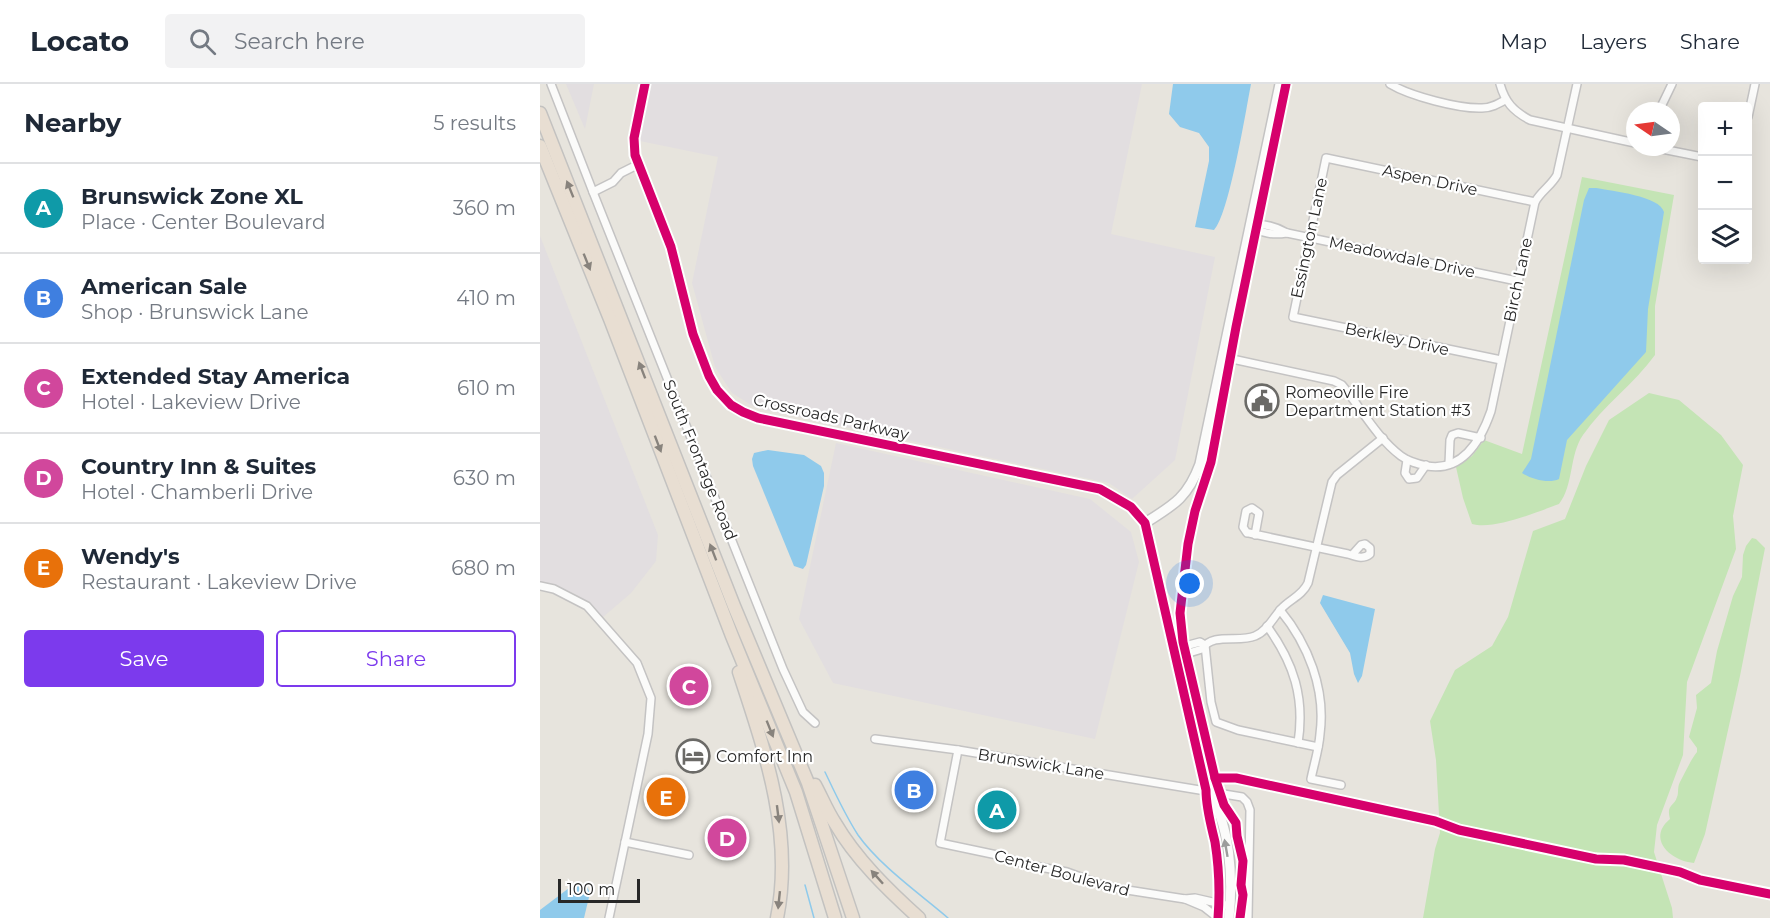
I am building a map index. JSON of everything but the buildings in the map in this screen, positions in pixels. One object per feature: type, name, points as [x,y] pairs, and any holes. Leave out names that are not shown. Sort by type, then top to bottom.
[{"type":"highway","points":[[540,113],[734,606],[808,783],[853,918]]},
{"type":"highway","points":[[540,146],[610,319],[732,636],[796,792],[835,918]]},
{"type":"highway","points":[[734,606],[800,756],[835,824],[869,868],[919,918]]},
{"type":"highway","points":[[732,636],[735,660],[763,743],[776,796],[781,840],[780,901],[777,918]]},
{"type":"street","name":"South Frontage Road","points":[[551,84],[787,679],[803,712],[815,723]]},
{"type":"street","name":"Crossroads Parkway","points":[[645,84],[634,138],[637,165],[670,247],[688,318],[709,376],[717,390],[731,405],[758,418],[1100,489],[1131,507],[1145,523]]},
{"type":"street","points":[[1218,918],[1220,889],[1206,790],[1145,523],[1171,506],[1192,485],[1200,464],[1280,84]]},
{"type":"street","points":[[1500,84],[1505,100],[1517,113],[1530,120],[1626,142]]},
{"type":"street","points":[[1534,202],[1557,175],[1577,84]]},
{"type":"street","points":[[1663,102],[1672,84]]},
{"type":"street","points":[[1751,102],[1755,84]]},
{"type":"street","points":[[1395,85],[1412,95],[1469,107],[1495,106],[1505,100]]},
{"type":"street","points":[[1680,153],[1698,156]]},
{"type":"street","name":"Aspen Drive","points":[[1326,158],[1534,202]]},
{"type":"street","name":"Essington Lane","points":[[1293,317],[1326,158]]},
{"type":"street","points":[[593,192],[637,165]]},
{"type":"street","name":"Birch Lane","points":[[1223,357],[1334,381],[1342,385],[1383,438],[1407,460],[1426,465],[1443,466],[1463,458],[1472,451],[1481,438],[1491,411],[1534,202]]},
{"type":"street","name":"Meadowdale Drive","points":[[1250,225],[1259,231],[1275,235],[1287,233],[1518,280]]},
{"type":"street","name":"Berkley Drive","points":[[1293,317],[1501,360]]},
{"type":"street","points":[[1449,464],[1452,435],[1458,433],[1481,438]]},
{"type":"street","points":[[1175,653],[1200,642],[1205,645],[1222,639],[1255,637],[1280,610],[1305,591],[1332,482],[1336,475],[1383,438]]},
{"type":"street","name":"Birch Lane","points":[[1407,460],[1405,472],[1407,477],[1412,479],[1419,476],[1426,465]]},
{"type":"street","points":[[1256,535],[1352,555]]},
{"type":"street","points":[[540,586],[554,589],[587,606],[637,663],[651,698],[651,717],[609,918]]},
{"type":"street","points":[[1280,610],[1293,626],[1310,660],[1320,698],[1322,717],[1311,779],[1341,785]]},
{"type":"street","points":[[1267,626],[1284,653],[1297,686],[1301,715],[1298,743]]},
{"type":"street","points":[[1205,645],[1211,702],[1216,722],[1238,730],[1318,747]]},
{"type":"street","name":"Brunswick Lane","points":[[875,739],[958,750],[1242,796],[1250,810],[1248,918]]},
{"type":"street","name":"Center Boulevard","points":[[958,750],[940,843],[1067,872],[1108,887],[1195,898],[1230,906]]},
{"type":"street","points":[[1206,790],[1216,803],[1225,838],[1230,870],[1229,918]]},
{"type":"street","points":[[625,842],[689,855]]},
{"type":"street","name":"Center Boulevard","points":[[1185,898],[1204,907],[1218,918]]},
{"type":"shaded area","points":[[566,84],[594,84],[585,129]]},
{"type":"shaded area","points":[[651,84],[1142,84],[1111,234],[1215,257],[1175,460],[1132,499],[1109,483],[756,408],[732,393],[715,367],[692,283],[718,157],[640,141]]},
{"type":"shaded area","points":[[540,236],[658,535],[656,561],[631,593],[603,617],[575,594],[540,582]]},
{"type":"shaded area","points":[[836,443],[1090,499],[1131,532],[1139,562],[1095,739],[833,683],[799,619]]},
{"type":"green space","points":[[1582,177],[1674,195],[1655,306],[1655,355],[1583,435],[1575,452],[1567,488],[1559,504],[1492,525],[1472,524],[1456,467],[1472,456],[1484,440],[1522,454]]},
{"type":"green space","points":[[1649,393],[1679,400],[1721,435],[1743,465],[1733,516],[1736,549],[1687,682],[1683,755],[1657,825],[1654,852],[1672,908],[1673,918],[1423,918],[1440,833],[1436,760],[1430,721],[1455,670],[1492,646],[1508,617],[1533,531],[1565,519],[1586,466],[1609,420]]},
{"type":"green space","points":[[1752,538],[1765,548],[1740,676],[1705,834],[1694,863],[1677,858],[1664,848],[1660,834],[1670,819],[1669,811],[1676,800],[1679,784],[1697,752],[1697,748],[1689,737],[1697,708],[1696,695],[1711,683],[1717,651],[1733,596],[1742,577],[1743,555]]},
{"type":"water","points":[[1173,84],[1251,84],[1231,184],[1220,220],[1214,230],[1195,227],[1209,161],[1209,147],[1199,133],[1180,127],[1169,114]]},
{"type":"water","points":[[1589,188],[1645,198],[1661,206],[1664,212],[1648,309],[1646,352],[1567,440],[1559,479],[1540,480],[1522,473],[1531,459],[1584,200]]},
{"type":"water","points":[[768,450],[804,455],[821,466],[824,473],[824,486],[806,565],[803,569],[794,566],[753,466],[754,453]]},
{"type":"water","points":[[1323,595],[1375,609],[1362,676],[1358,683],[1350,653],[1320,603]]},
{"type":"water","points":[[573,885],[587,887],[590,893],[584,918],[540,918],[540,910]]},
{"type":"waterway","points":[[825,772],[849,820],[867,846],[888,868],[948,918]]},
{"type":"waterway","points":[[805,885],[814,918]]},
{"type":"cycle path","points":[[645,84],[634,138],[635,155],[671,247],[693,334],[709,376],[717,390],[731,405],[758,418],[1100,489],[1131,507],[1145,523],[1206,790],[1217,861],[1218,918]]},
{"type":"cycle path","points":[[1240,918],[1243,861],[1236,823],[1224,805],[1215,778],[1183,642],[1180,613],[1188,544],[1195,511],[1211,462],[1286,84]]},
{"type":"cycle path","points":[[1215,778],[1236,778],[1435,821],[1459,830],[1596,859],[1624,860],[1680,872],[1700,880],[1770,894]]},
{"type":"place","name":"Romeoville Fire Department Station #3","points":[[1262,401]]},
{"type":"place","name":"Extended Stay America","points":[[689,686]]},
{"type":"place","name":"Comfort Inn","points":[[693,756]]},
{"type":"place","name":"American Sale","points":[[914,790]]},
{"type":"place","name":"Wendy's","points":[[666,797]]},
{"type":"place","name":"Brunswick Zone XL","points":[[997,810]]},
{"type":"place","name":"Country Inn & Suites","points":[[727,838]]}]
